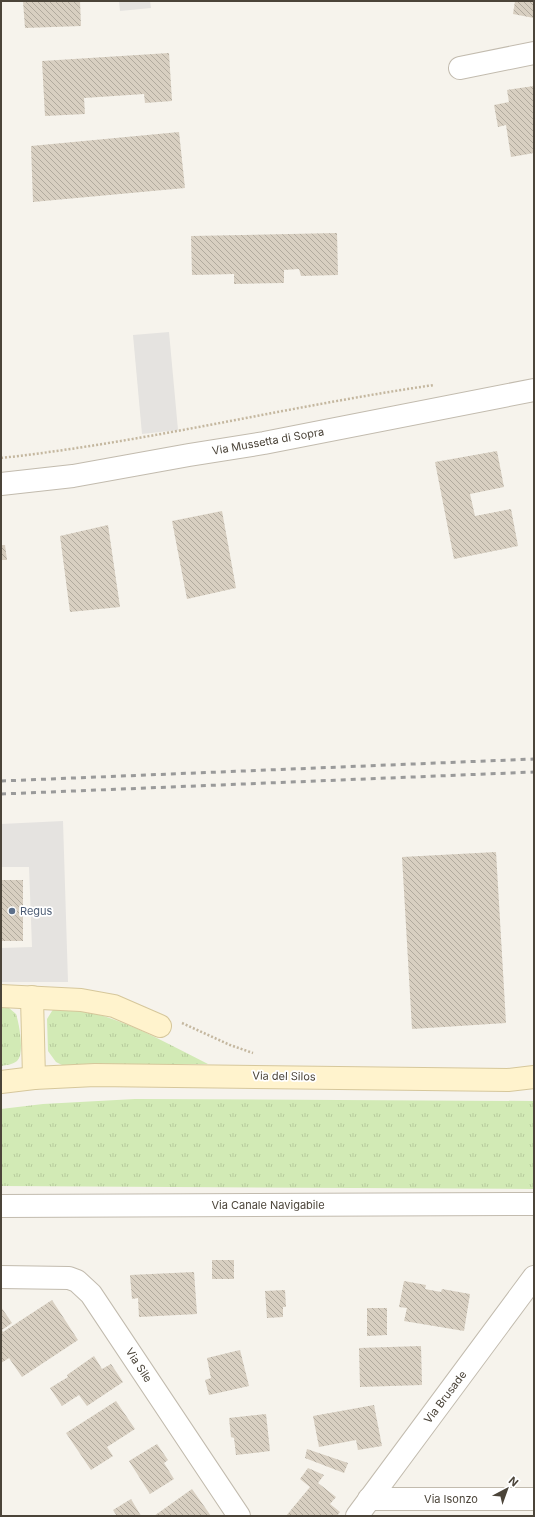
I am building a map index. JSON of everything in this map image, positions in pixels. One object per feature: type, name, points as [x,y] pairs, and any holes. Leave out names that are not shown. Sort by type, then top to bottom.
[{"type":"street","points":[[460,68],[534,53]]},
{"type":"street","name":"Via Mussetta di Sopra","points":[[1,484],[74,476],[264,443],[534,390]]},
{"type":"street","points":[[1,996],[81,1000],[114,1006],[160,1026]]},
{"type":"street","points":[[32,997],[34,1078]]},
{"type":"street","name":"Via del Silos","points":[[1,1082],[34,1078],[96,1074],[508,1080],[534,1078]]},
{"type":"street","name":"Via Canale Navigabile","points":[[1,1206],[534,1204]]},
{"type":"street","name":"Via Sile","points":[[1,1277],[69,1278],[76,1281],[88,1290],[99,1304],[239,1516]]},
{"type":"street","name":"Via Brusade","points":[[363,1508],[534,1277]]},
{"type":"street","name":"Via Isonzo","points":[[363,1508],[534,1499]]},
{"type":"path","points":[[1,458],[132,439],[295,408],[441,384]]},
{"type":"green space","points":[[1,1007],[9,1008],[16,1014],[20,1031],[21,1052],[17,1061],[1,1066]]},
{"type":"green space","points":[[56,1007],[76,1009],[116,1020],[153,1036],[208,1064],[62,1065],[56,1062],[48,1051],[47,1019]]},
{"type":"green space","points":[[135,1099],[534,1101],[534,1189],[1,1186],[1,1109],[43,1104]]},
{"type":"shaded area","points":[[119,1],[150,1],[151,8],[120,11]]},
{"type":"shaded area","points":[[169,332],[178,430],[142,434],[133,335]]},
{"type":"shaded area","points":[[63,821],[68,982],[1,982],[1,948],[32,947],[29,867],[1,867],[1,824]]},
{"type":"building","points":[[23,1],[80,1],[81,26],[25,28]]},
{"type":"building","points":[[515,1],[534,1],[534,18],[513,14]]},
{"type":"building","points":[[169,53],[172,101],[145,103],[144,94],[84,98],[85,114],[45,116],[42,61]]},
{"type":"building","points":[[534,86],[534,153],[511,157],[506,125],[498,127],[494,105],[509,102],[507,90]]},
{"type":"building","points":[[179,132],[185,188],[33,202],[31,146]]},
{"type":"building","points":[[337,233],[338,275],[301,276],[299,269],[284,270],[284,283],[234,284],[234,274],[192,275],[191,236]]},
{"type":"building","points":[[497,451],[504,487],[470,494],[475,516],[511,509],[518,546],[454,559],[435,462]]},
{"type":"building","points":[[222,511],[236,588],[187,599],[172,521]]},
{"type":"building","points":[[108,525],[120,607],[70,612],[60,536]]},
{"type":"building","points":[[1,545],[5,545],[7,560],[1,560]]},
{"type":"building","points":[[496,852],[506,1023],[412,1029],[402,857]]},
{"type":"building","name":"Regus","points":[[1,880],[23,880],[23,941],[1,941]]},
{"type":"building","points":[[212,1260],[234,1260],[234,1279],[212,1279]]},
{"type":"building","points":[[194,1272],[197,1314],[139,1317],[138,1298],[132,1299],[130,1275]]},
{"type":"building","points":[[404,1281],[426,1285],[425,1289],[441,1292],[442,1289],[470,1294],[464,1331],[404,1321],[407,1308],[399,1307]]},
{"type":"building","points":[[285,1290],[286,1307],[283,1307],[283,1317],[267,1318],[265,1291]]},
{"type":"building","points":[[52,1300],[78,1340],[22,1377],[9,1358],[1,1363],[1,1307],[12,1323],[2,1330],[3,1332]]},
{"type":"building","points":[[367,1308],[387,1308],[387,1335],[367,1336]]},
{"type":"building","points":[[421,1346],[422,1385],[360,1387],[359,1348]]},
{"type":"building","points":[[240,1350],[249,1386],[209,1395],[205,1380],[211,1378],[207,1358]]},
{"type":"building","points":[[94,1356],[102,1369],[111,1364],[123,1382],[87,1406],[79,1395],[62,1406],[50,1388],[68,1377],[67,1375]]},
{"type":"building","points":[[116,1401],[135,1429],[107,1447],[113,1456],[91,1470],[66,1433]]},
{"type":"building","points":[[374,1405],[382,1446],[358,1450],[356,1440],[319,1447],[313,1416]]},
{"type":"building","points":[[266,1414],[270,1451],[236,1455],[234,1438],[231,1437],[229,1418]]},
{"type":"building","points":[[157,1444],[168,1460],[164,1463],[174,1479],[150,1494],[129,1461]]},
{"type":"building","points":[[307,1449],[348,1463],[344,1473],[305,1458]]},
{"type":"building","points":[[308,1468],[324,1475],[318,1483],[336,1497],[330,1504],[340,1512],[337,1516],[286,1516],[310,1487],[300,1479]]},
{"type":"building","points":[[192,1489],[211,1516],[154,1516]]},
{"type":"building","points":[[131,1499],[141,1516],[117,1516],[113,1510]]},
{"type":"railway","points":[[1,781],[534,759]]},
{"type":"railway","points":[[1,794],[534,772]]},
{"type":"place","name":"Regus","points":[[12,911]]}]
